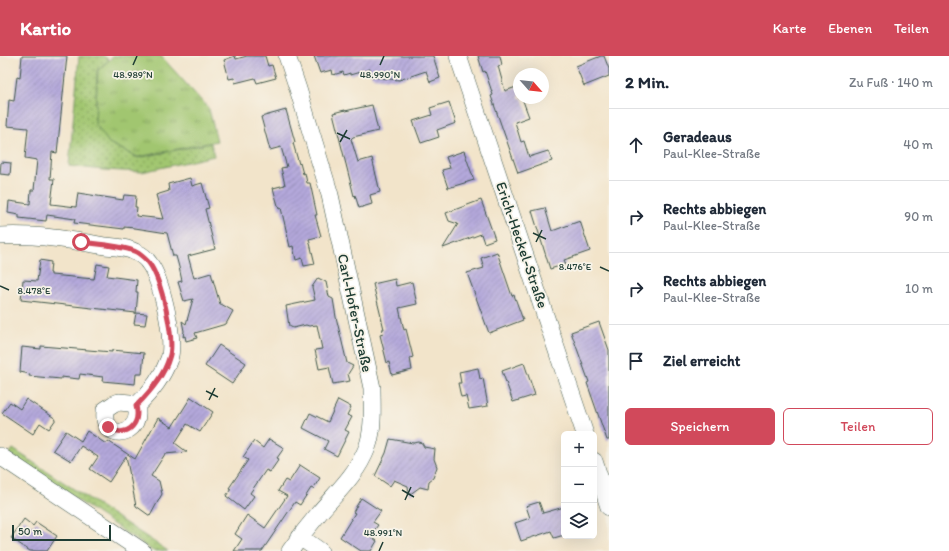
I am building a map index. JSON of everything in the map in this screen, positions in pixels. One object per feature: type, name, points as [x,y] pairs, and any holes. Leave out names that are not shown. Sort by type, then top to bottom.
[{"type":"street","name":"Carl-Hofer-Straße","points":[[287,56],[330,195],[372,388],[373,418],[367,448],[356,469],[344,486],[300,537],[290,551]]},
{"type":"street","name":"Erich-Heckel-Straße","points":[[458,56],[584,431]]},
{"type":"street","points":[[0,236],[21,235],[133,250],[149,262],[155,274],[161,294],[169,324],[172,348],[164,370],[148,395],[136,406]]},
{"type":"street","points":[[0,456],[142,551]]},
{"type":"street","points":[[596,467],[609,507]]},
{"type":"street","points":[[300,537],[320,551]]},
{"type":"green space","points":[[79,56],[104,56],[109,60],[97,70],[95,123],[109,143],[138,158],[211,143],[214,156],[142,172],[103,170],[69,166]]},
{"type":"green space","points":[[114,56],[161,56],[209,109],[217,141],[138,157],[109,143],[95,123],[98,70]]},
{"type":"green space","points":[[13,449],[168,551],[153,551],[9,454]]},
{"type":"building","points":[[22,56],[67,56],[57,153],[52,152],[50,179],[54,179],[51,204],[76,207],[78,193],[123,200],[124,195],[136,196],[136,216],[163,219],[156,195],[169,191],[168,184],[190,178],[192,186],[202,183],[209,208],[205,209],[215,249],[188,256],[194,278],[211,273],[220,304],[233,311],[226,324],[195,333],[197,338],[186,341],[185,336],[183,337],[184,331],[182,321],[186,324],[193,299],[184,301],[178,282],[182,281],[179,267],[176,256],[173,256],[167,233],[135,228],[124,227],[124,229],[74,223],[75,219],[47,215],[46,221],[19,218],[19,215],[8,213],[9,201],[30,204],[31,190],[34,190],[37,160],[25,158],[28,128],[7,126],[9,100],[14,101],[17,77],[20,78]]},
{"type":"building","points":[[235,56],[236,59],[247,56],[265,56],[268,66],[272,65],[276,78],[257,83],[255,78],[235,83],[234,78],[229,79],[224,60]]},
{"type":"building","points":[[314,56],[433,56],[440,78],[430,82],[426,71],[399,80],[372,77],[370,69],[350,75],[350,73],[344,75],[343,72],[333,75],[332,70],[320,73]]},
{"type":"building","points":[[478,56],[500,56],[502,65],[498,66],[505,91],[513,88],[513,104],[524,104],[529,117],[515,122],[521,142],[524,141],[529,157],[548,151],[552,161],[518,173],[491,96],[493,95],[485,71],[483,72]]},
{"type":"building","points":[[604,56],[609,69],[609,76],[584,86],[576,66]]},
{"type":"building","points":[[449,102],[456,123],[437,130],[439,137],[421,143],[413,121],[432,115],[430,108]]},
{"type":"building","points":[[372,105],[378,131],[353,137],[351,139],[358,162],[372,158],[380,192],[370,195],[372,204],[359,208],[355,195],[354,196],[333,113]]},
{"type":"building","points":[[286,110],[295,142],[293,143],[299,164],[300,163],[303,174],[305,173],[307,183],[310,183],[317,215],[315,215],[321,236],[309,239],[315,264],[304,266],[302,258],[296,260],[293,246],[290,247],[281,208],[279,209],[273,188],[285,185],[281,168],[287,167],[281,147],[270,150],[261,117]]},
{"type":"building","points":[[464,151],[474,180],[448,188],[442,170],[450,168],[446,157]]},
{"type":"building","points":[[1,162],[11,163],[10,175],[0,174]]},
{"type":"building","points":[[481,200],[495,239],[484,243],[481,234],[443,248],[458,224],[449,221],[446,213]]},
{"type":"building","points":[[545,208],[552,231],[580,221],[590,251],[564,260],[566,264],[550,269],[532,211]]},
{"type":"building","points":[[497,252],[512,296],[514,295],[523,320],[489,333],[467,273],[484,268],[481,258]]},
{"type":"building","points":[[40,260],[51,262],[51,275],[94,279],[97,264],[109,266],[107,276],[137,280],[136,292],[138,292],[136,313],[21,300],[23,280],[37,281]]},
{"type":"building","points":[[318,278],[326,282],[329,297],[333,299],[347,363],[353,366],[348,374],[350,381],[333,384],[329,367],[319,369],[315,350],[322,349],[317,325],[306,325],[293,328],[289,326],[286,306],[315,300],[312,287]]},
{"type":"building","points":[[395,279],[396,286],[412,282],[417,304],[399,308],[404,330],[406,329],[413,357],[410,358],[412,370],[392,375],[389,362],[387,363],[380,335],[383,334],[382,329],[384,329],[373,284]]},
{"type":"building","points":[[136,313],[147,314],[145,325],[134,324]]},
{"type":"building","points":[[599,322],[609,350],[609,440],[607,440],[587,383],[589,382],[571,332]]},
{"type":"building","points":[[219,345],[246,363],[232,384],[205,366]]},
{"type":"building","points":[[41,346],[144,353],[142,374],[136,374],[135,384],[102,381],[103,377],[80,374],[79,379],[61,377],[61,379],[29,376],[30,374],[20,372],[22,347],[41,349]]},
{"type":"building","points":[[524,363],[535,395],[513,402],[502,371]]},
{"type":"building","points":[[478,368],[480,379],[483,378],[488,406],[469,409],[466,396],[461,397],[458,383],[461,383],[459,372]]},
{"type":"building","points":[[191,397],[213,412],[200,432],[187,424],[175,443],[187,452],[165,454],[151,476],[159,481],[162,494],[150,516],[136,506],[126,456],[109,482],[90,469],[98,457],[81,446],[71,461],[53,450],[66,431],[81,441],[87,431],[106,444],[108,441],[135,459],[158,418],[172,427]]},
{"type":"building","points":[[26,399],[56,419],[49,429],[40,423],[33,434],[2,413],[10,402],[20,409]]},
{"type":"building","points":[[338,400],[351,407],[347,415],[352,417],[345,430],[349,432],[337,456],[324,449],[328,441],[303,428],[310,413],[328,422]]},
{"type":"building","points":[[269,439],[284,448],[277,458],[279,459],[270,472],[266,470],[250,493],[254,496],[244,510],[226,496],[231,489],[229,488],[248,460],[243,457],[254,441],[263,448]]},
{"type":"building","points":[[390,439],[413,443],[419,442],[422,443],[424,447],[435,449],[434,459],[437,467],[433,478],[429,481],[428,489],[420,487],[409,495],[408,486],[394,480],[390,486],[375,476],[386,453]]},
{"type":"building","points":[[300,465],[320,478],[313,489],[311,488],[300,505],[295,502],[262,551],[234,551],[242,539],[235,534],[247,515],[265,528],[287,496],[278,491],[285,480],[289,482]]},
{"type":"building","points":[[361,498],[381,511],[373,522],[378,525],[370,536],[377,541],[371,551],[361,551],[340,537],[355,513],[353,512]]},
{"type":"building","points":[[539,502],[543,513],[561,508],[561,536],[554,538],[551,531],[521,541],[515,523],[530,518],[526,506]]},
{"type":"building","points":[[24,519],[33,526],[36,522],[57,536],[47,551],[30,551],[11,538]]},
{"type":"route","points":[[81,242],[133,250],[149,262],[155,274],[169,324],[172,348],[169,358],[164,370],[148,395],[136,406],[138,412],[137,420],[133,426],[122,432],[115,432],[108,427]]}]
